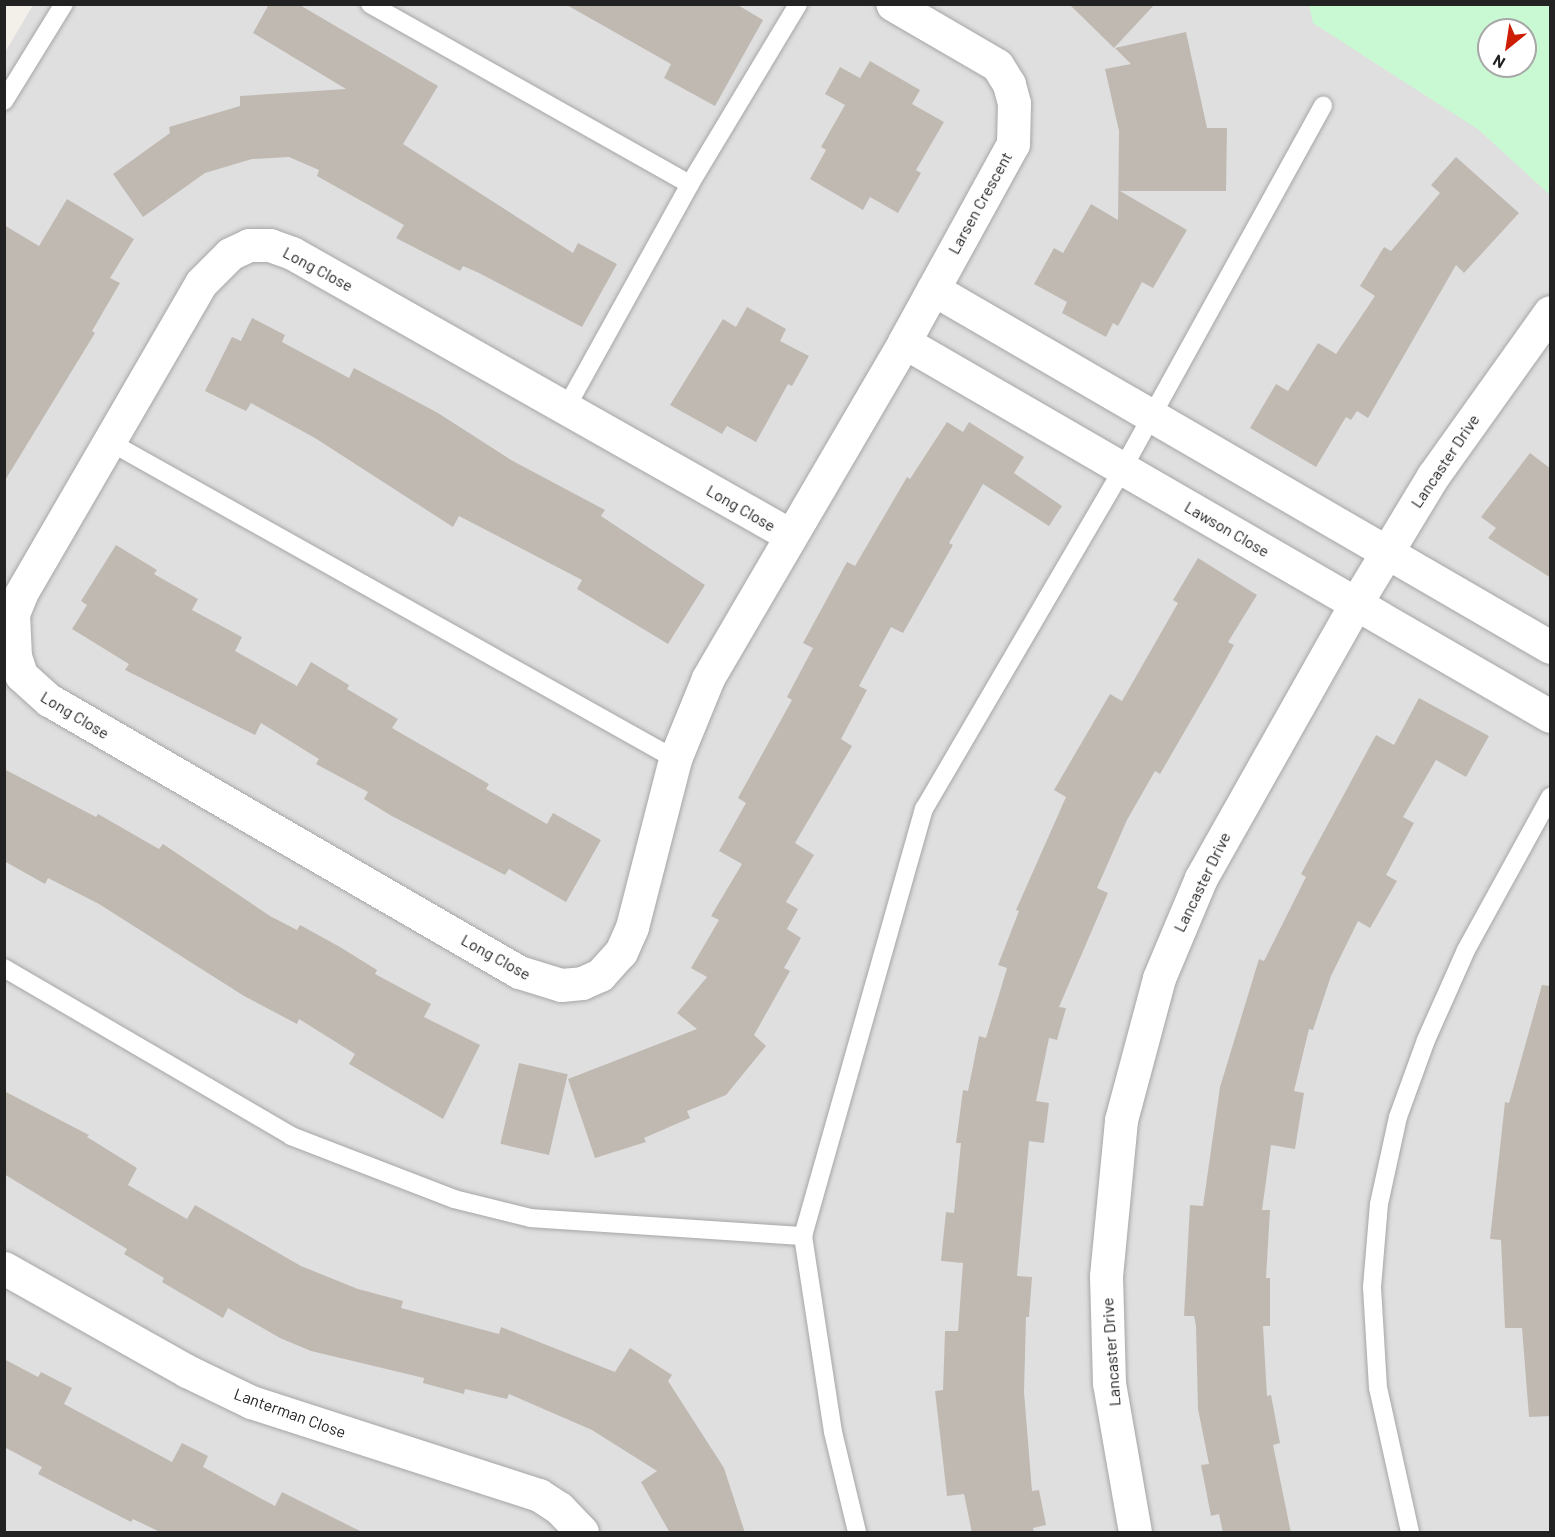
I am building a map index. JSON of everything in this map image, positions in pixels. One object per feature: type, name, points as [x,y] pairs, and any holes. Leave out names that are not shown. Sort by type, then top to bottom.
[{"type":"street","name":"Larsen Crescent","points":[[892,4],[997,65],[1009,84],[1014,103],[1013,144],[918,315]]},
{"type":"street","name":"Long Close","points":[[790,535],[292,252],[270,245],[249,245],[230,254],[201,283],[110,442],[13,614],[15,656],[21,675],[49,700],[519,972],[561,985],[582,983],[600,975],[621,952],[632,927],[675,759],[708,678],[918,315]]},
{"type":"street","points":[[918,315],[1152,416],[1551,647]]},
{"type":"street","name":"Lawson Close","points":[[918,315],[1123,468],[1551,716]]},
{"type":"street","name":"Lancaster Drive","points":[[1135,1533],[1109,1383],[1106,1276],[1112,1181],[1131,1074],[1159,978],[1202,878],[1356,603],[1434,476],[1549,318]]},
{"type":"street","name":"Lanterman Close","points":[[4,1268],[187,1371],[251,1402],[539,1495],[560,1508],[582,1533]]},
{"type":"lane","points":[[4,101],[64,4]]},
{"type":"lane","points":[[370,4],[690,184]]},
{"type":"lane","points":[[566,408],[690,184],[798,4]]},
{"type":"lane","points":[[857,1533],[832,1432],[803,1236],[924,809],[1123,468],[1323,106]]},
{"type":"lane","points":[[110,442],[675,759]]},
{"type":"lane","points":[[1410,1533],[1378,1388],[1372,1287],[1379,1204],[1398,1117],[1426,1040],[1466,950],[1551,797]]},
{"type":"lane","points":[[4,968],[291,1136],[454,1199],[531,1218],[803,1236]]},
{"type":"shaded area","points":[[33,5],[1550,5],[1550,1532],[5,1532],[4,54]]},
{"type":"green space","points":[[1309,5],[1550,5],[1550,195],[1479,130],[1313,23]]},
{"type":"building","points":[[269,4],[298,4],[438,86],[403,144],[573,253],[578,243],[617,264],[582,327],[479,273],[463,266],[460,271],[396,238],[404,225],[317,176],[319,170],[289,157],[252,159],[205,173],[143,217],[113,174],[170,133],[169,127],[240,106],[240,96],[346,89],[253,33]]},
{"type":"building","points":[[565,4],[736,4],[763,20],[715,106],[664,78],[671,64]]},
{"type":"building","points":[[1069,4],[1155,4],[1114,48]]},
{"type":"building","points":[[1186,32],[1207,128],[1227,128],[1226,191],[1120,191],[1187,230],[1153,288],[1142,282],[1118,326],[1113,323],[1106,337],[1062,313],[1067,302],[1034,284],[1054,248],[1063,253],[1091,204],[1118,220],[1119,131],[1105,69],[1131,64],[1115,48]]},
{"type":"building","points":[[870,61],[920,90],[912,104],[944,122],[916,170],[921,173],[898,213],[870,197],[863,210],[810,179],[826,150],[821,147],[845,105],[825,94],[840,67],[860,78]]},
{"type":"building","points":[[1456,157],[1519,213],[1464,273],[1456,265],[1368,418],[1357,411],[1351,420],[1346,417],[1316,467],[1250,428],[1276,384],[1288,391],[1318,343],[1336,354],[1375,296],[1360,286],[1384,247],[1391,251],[1440,193],[1431,185]]},
{"type":"building","points":[[67,199],[134,239],[110,278],[120,283],[92,331],[95,333],[4,482],[4,225],[39,246]]},
{"type":"building","points":[[747,307],[786,329],[780,341],[809,356],[792,386],[788,384],[756,442],[727,426],[722,434],[670,405],[723,319],[736,327]]},
{"type":"building","points":[[252,318],[285,335],[282,342],[349,378],[354,368],[438,413],[511,460],[605,510],[601,516],[705,585],[668,644],[577,589],[582,580],[459,516],[453,527],[315,438],[251,403],[246,411],[205,391],[232,337],[241,341]]},
{"type":"building","points":[[947,422],[963,432],[969,422],[1024,457],[1014,473],[1062,506],[1049,526],[983,484],[949,543],[953,545],[903,633],[891,627],[859,686],[867,690],[841,739],[852,746],[795,843],[814,855],[786,902],[798,909],[787,929],[801,938],[784,968],[790,971],[754,1035],[766,1046],[726,1095],[687,1111],[690,1118],[644,1138],[646,1142],[595,1158],[568,1079],[697,1029],[677,1013],[707,977],[691,968],[719,920],[711,916],[742,864],[719,851],[746,803],[738,798],[792,700],[787,697],[813,648],[803,643],[847,562],[855,566],[907,477],[910,479]]},
{"type":"building","points":[[1530,453],[1551,469],[1551,578],[1488,538],[1496,528],[1481,517]]},
{"type":"building","points":[[116,545],[157,570],[154,574],[198,599],[192,610],[242,637],[235,651],[297,686],[311,662],[349,685],[347,689],[398,719],[392,728],[489,784],[486,789],[547,824],[553,813],[601,840],[566,902],[509,869],[505,875],[390,815],[364,799],[368,792],[316,764],[319,759],[261,723],[255,735],[125,670],[129,664],[72,629],[87,605],[81,601]]},
{"type":"building","points":[[1198,558],[1257,595],[1228,642],[1234,645],[1218,674],[1160,774],[1155,771],[1127,820],[1097,888],[1108,893],[1059,1007],[1066,1008],[1057,1040],[1049,1038],[1036,1101],[1049,1103],[1044,1143],[1029,1141],[1017,1276],[1032,1277],[1029,1317],[1026,1317],[1024,1392],[1032,1491],[1039,1490],[1046,1525],[1033,1528],[1034,1533],[972,1533],[964,1494],[947,1496],[935,1391],[943,1390],[945,1331],[958,1331],[963,1263],[941,1261],[946,1212],[954,1213],[961,1143],[956,1143],[963,1090],[968,1091],[979,1036],[986,1038],[1007,968],[998,965],[1019,911],[1016,910],[1066,797],[1054,790],[1110,694],[1122,701],[1178,603],[1173,600]]},
{"type":"building","points":[[1419,698],[1489,736],[1466,777],[1436,760],[1403,817],[1414,823],[1386,875],[1397,881],[1370,928],[1358,921],[1331,976],[1313,1030],[1309,1029],[1294,1091],[1304,1093],[1295,1149],[1271,1145],[1262,1210],[1270,1210],[1266,1278],[1270,1278],[1270,1326],[1263,1326],[1267,1396],[1271,1395],[1280,1443],[1273,1445],[1291,1533],[1223,1533],[1219,1514],[1211,1516],[1201,1465],[1209,1464],[1198,1409],[1196,1326],[1194,1316],[1184,1316],[1190,1205],[1203,1206],[1220,1087],[1259,959],[1264,961],[1306,877],[1301,874],[1376,735],[1394,745]]},
{"type":"building","points":[[4,769],[96,817],[98,814],[159,849],[163,844],[270,916],[297,930],[300,925],[377,970],[375,974],[431,1004],[424,1017],[480,1045],[443,1119],[349,1064],[355,1054],[299,1019],[297,1024],[244,996],[99,904],[48,878],[45,884],[4,861]]},
{"type":"building","points":[[1542,985],[1551,986],[1551,1416],[1529,1417],[1522,1328],[1505,1328],[1501,1240],[1490,1239],[1505,1102],[1509,1103]]},
{"type":"building","points":[[519,1063],[568,1074],[549,1155],[500,1144]]},
{"type":"building","points":[[4,1091],[89,1135],[87,1137],[137,1168],[128,1185],[187,1219],[195,1205],[301,1266],[358,1289],[403,1301],[401,1308],[499,1334],[501,1327],[615,1372],[630,1348],[672,1375],[668,1381],[724,1468],[745,1533],[670,1533],[641,1482],[657,1471],[592,1430],[509,1394],[507,1399],[465,1389],[464,1394],[423,1383],[424,1378],[311,1351],[280,1338],[228,1308],[223,1318],[162,1282],[164,1278],[124,1254],[127,1249],[4,1174]]},
{"type":"building","points":[[4,1359],[38,1377],[41,1372],[72,1388],[64,1404],[172,1462],[182,1443],[208,1456],[203,1467],[275,1506],[282,1492],[364,1533],[160,1532],[133,1519],[131,1522],[38,1474],[42,1467],[4,1447]]}]
